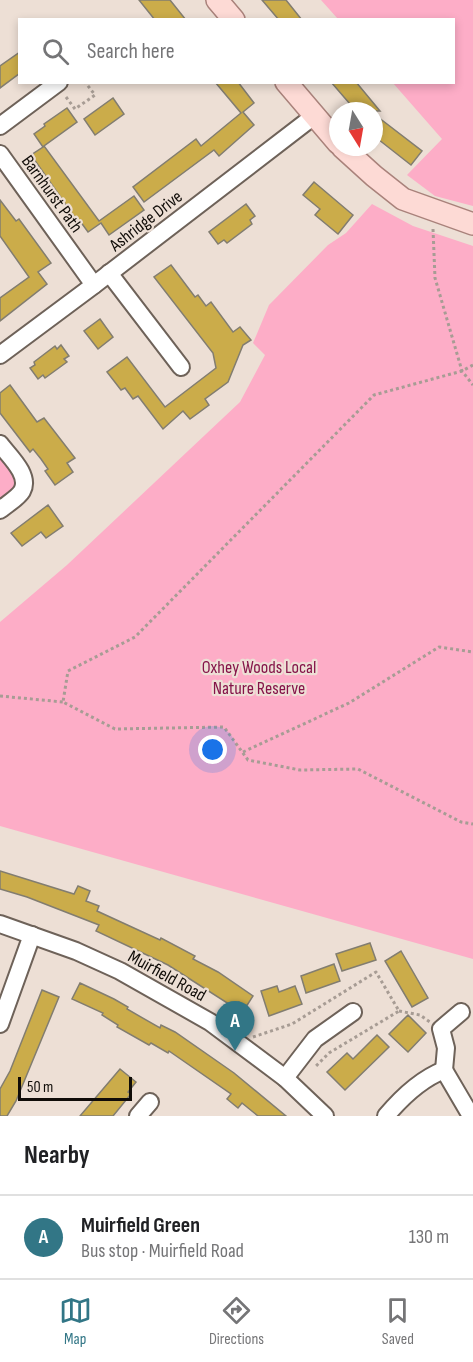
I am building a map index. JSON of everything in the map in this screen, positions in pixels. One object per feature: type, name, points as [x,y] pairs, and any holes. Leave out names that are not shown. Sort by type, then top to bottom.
[{"type":"main road","points":[[218,0],[232,18]]},
{"type":"main road","points":[[288,84],[329,132]]},
{"type":"main road","points":[[352,156],[403,199],[473,225]]},
{"type":"street","points":[[0,126],[58,84]]},
{"type":"street","name":"Ashridge Drive","points":[[0,355],[314,116]]},
{"type":"street","name":"Barnhurst Path","points":[[0,154],[94,285]]},
{"type":"street","points":[[110,273],[181,367]]},
{"type":"street","points":[[0,444],[22,473],[24,486],[22,491],[0,510]]},
{"type":"street","name":"Muirfield Road","points":[[0,924],[76,951],[120,971],[210,1022],[285,1078],[325,1116]]},
{"type":"street","points":[[0,1024],[32,935]]},
{"type":"street","points":[[285,1078],[315,1039],[353,1012]]},
{"type":"street","points":[[461,1012],[441,1029],[446,1048],[444,1070],[471,1116]]},
{"type":"street","points":[[386,1116],[430,1075],[444,1070]]},
{"type":"street","points":[[138,1116],[150,1102]]},
{"type":"path","points":[[58,84],[75,109],[95,95],[87,84]]},
{"type":"path","points":[[432,210],[435,278],[462,371],[473,385]]},
{"type":"path","points":[[63,702],[68,671],[135,637],[374,395],[462,371],[473,365]]},
{"type":"path","points":[[243,752],[349,703],[439,647],[473,652]]},
{"type":"path","points":[[0,696],[63,702],[116,729],[224,727],[248,760],[300,770],[358,769],[461,822],[473,824]]},
{"type":"path","points":[[399,1011],[420,1015],[441,1029]]},
{"type":"green space","points":[[321,0],[473,0],[473,206],[435,196],[407,175],[442,139],[394,84],[455,84],[455,18],[337,18]]},
{"type":"green space","name":"Oxhey Woods Local Nature Reserve","points":[[372,204],[413,226],[473,246],[473,959],[0,826],[0,622],[67,565],[240,402],[265,355],[253,343],[269,305],[328,245],[346,233]]},
{"type":"green space","points":[[0,454],[15,474],[16,483],[0,501]]},
{"type":"building","points":[[139,0],[170,0],[184,18],[153,18]]},
{"type":"building","points":[[262,0],[286,0],[300,18],[277,18]]},
{"type":"building","points":[[18,53],[18,74],[0,88],[0,66]]},
{"type":"building","points":[[217,84],[240,84],[254,103],[243,112],[254,125],[219,156],[214,150],[144,202],[133,187],[196,139],[201,146],[241,113]]},
{"type":"building","points":[[333,84],[358,84],[373,102],[348,102]]},
{"type":"building","points":[[113,98],[124,114],[95,135],[84,119]]},
{"type":"building","points":[[67,108],[77,122],[44,146],[99,221],[134,196],[144,210],[109,235],[101,223],[88,232],[80,221],[78,222],[31,155],[43,147],[34,134]]},
{"type":"building","points":[[383,121],[422,151],[411,165],[383,143]]},
{"type":"building","points":[[314,182],[353,215],[338,234],[315,215],[320,209],[303,195]]},
{"type":"building","points":[[0,200],[16,221],[19,219],[51,263],[38,272],[47,284],[0,321],[0,298],[29,277],[0,236]]},
{"type":"building","points":[[246,204],[255,216],[250,220],[252,224],[227,243],[224,240],[218,244],[209,232]]},
{"type":"building","points":[[171,265],[195,297],[198,295],[206,306],[211,302],[233,332],[240,327],[251,340],[243,345],[228,382],[205,399],[209,405],[190,419],[183,411],[163,429],[138,396],[133,399],[125,388],[121,390],[107,372],[127,357],[165,407],[216,368],[213,353],[154,277]]},
{"type":"building","points":[[100,319],[113,337],[98,349],[84,331]]},
{"type":"building","points":[[61,345],[69,356],[64,359],[67,362],[45,378],[43,375],[38,379],[30,368],[35,365],[34,362],[55,346],[57,349]]},
{"type":"building","points":[[10,385],[37,422],[44,418],[75,458],[67,463],[73,472],[55,485],[45,471],[48,469],[41,459],[33,449],[30,452],[0,413],[0,393]]},
{"type":"building","points":[[48,505],[63,526],[46,538],[41,532],[22,546],[11,533]]},
{"type":"building","points":[[0,871],[74,894],[78,886],[90,891],[86,901],[99,906],[97,911],[160,940],[161,938],[195,956],[193,959],[218,972],[253,996],[246,1007],[239,1002],[235,1008],[168,965],[96,931],[99,925],[0,889]]},
{"type":"building","points":[[370,943],[376,960],[342,971],[336,954]]},
{"type":"building","points":[[401,951],[428,998],[412,1007],[385,961]]},
{"type":"building","points":[[334,964],[340,981],[306,993],[301,976]]},
{"type":"building","points":[[80,983],[114,999],[160,1028],[161,1025],[175,1032],[234,1073],[286,1116],[258,1116],[242,1103],[238,1108],[227,1099],[231,1094],[169,1051],[168,1053],[151,1043],[149,1045],[117,1027],[118,1025],[102,1015],[103,1013],[72,999]]},
{"type":"building","points":[[277,986],[279,992],[295,986],[302,1004],[269,1016],[261,991]]},
{"type":"building","points":[[42,990],[59,997],[16,1101],[7,1116],[0,1116],[0,1089],[10,1071]]},
{"type":"building","points":[[408,1015],[426,1033],[408,1052],[389,1034]]},
{"type":"building","points":[[377,1035],[389,1047],[345,1090],[327,1072],[347,1053],[353,1059]]},
{"type":"building","points":[[120,1069],[136,1082],[128,1092],[131,1094],[113,1116],[80,1116]]},
{"type":"place","name":"Muirfield Green","points":[[235,1051]]}]
